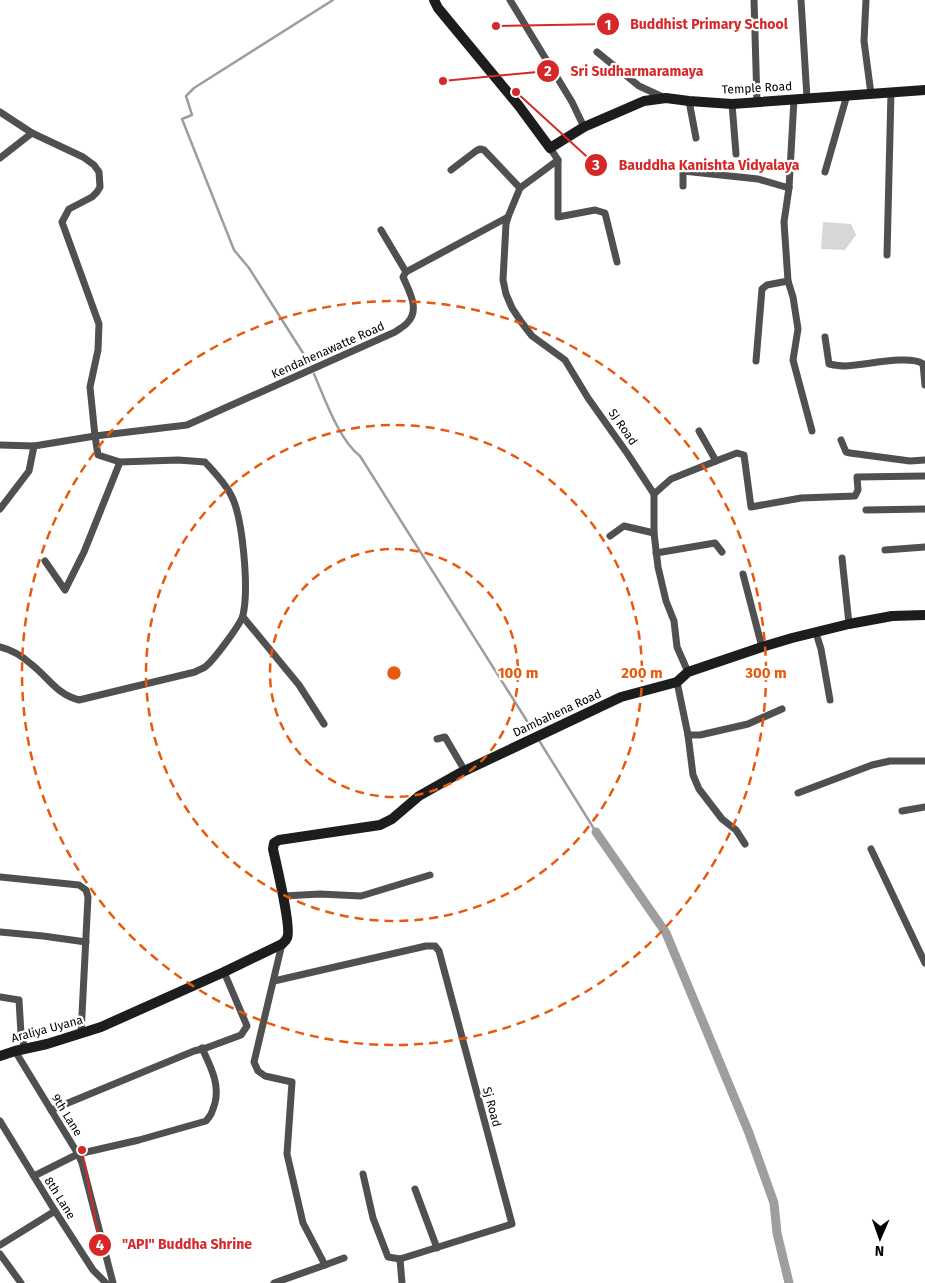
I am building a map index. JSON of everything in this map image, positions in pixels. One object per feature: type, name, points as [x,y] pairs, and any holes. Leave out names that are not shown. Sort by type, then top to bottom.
[{"type":"street","points":[[434,0],[438,8],[519,106],[558,160],[558,217],[595,210],[605,212],[617,262]]},
{"type":"street","points":[[510,0],[572,102],[584,127]]},
{"type":"street","points":[[754,0],[757,102]]},
{"type":"street","points":[[801,0],[807,98]]},
{"type":"street","points":[[866,0],[864,42],[871,94]]},
{"type":"street","points":[[597,52],[638,86],[666,98]]},
{"type":"street","name":"Temple Road","points":[[550,148],[584,127],[644,101],[666,98],[732,104],[925,90]]},
{"type":"street","points":[[887,255],[891,92]]},
{"type":"street","points":[[825,172],[847,96]]},
{"type":"street","points":[[794,99],[789,188],[784,222],[788,281],[793,297],[798,329],[793,360],[812,431]]},
{"type":"street","points":[[689,101],[696,138]]},
{"type":"street","points":[[732,104],[736,154]]},
{"type":"street","points":[[0,112],[32,133],[82,157],[94,165],[99,172],[100,187],[97,192],[92,198],[69,209],[62,222],[99,324],[98,350],[90,387],[98,455],[120,462],[178,460],[205,462],[220,478],[231,494],[238,510],[246,595],[243,617],[222,648],[206,666],[195,672],[78,700],[69,697],[57,689],[32,664],[10,650],[0,647]]},
{"type":"street","points":[[0,158],[32,133]]},
{"type":"street","points":[[451,170],[476,151],[484,150],[520,188]]},
{"type":"street","points":[[381,230],[406,272],[508,217],[520,188],[558,160]]},
{"type":"street","points":[[683,186],[683,171],[758,178],[789,188]]},
{"type":"street","name":"SJ Road","points":[[508,217],[506,224],[504,280],[506,294],[512,308],[532,336],[564,360],[654,494]]},
{"type":"street","name":"Kendahenawatte Road","points":[[0,445],[34,446],[95,436],[187,425],[395,332],[408,323],[414,313],[414,306],[403,277],[406,272]]},
{"type":"street","points":[[756,361],[762,289],[767,285],[788,281]]},
{"type":"street","points":[[825,337],[829,364],[844,366],[891,360],[918,360],[923,364],[925,385]]},
{"type":"street","points":[[699,431],[716,461]]},
{"type":"street","points":[[841,440],[846,452],[850,453],[910,461],[925,460]]},
{"type":"street","points":[[0,509],[29,472],[34,446]]},
{"type":"street","points":[[688,672],[677,647],[674,621],[666,601],[656,553],[654,533],[654,494],[671,479],[737,453],[744,455],[752,507],[801,498],[854,496],[858,490],[858,477],[925,476]]},
{"type":"street","points":[[45,561],[65,590],[84,552],[120,462]]},
{"type":"street","points":[[866,510],[925,509]]},
{"type":"street","points":[[610,536],[624,526],[654,533]]},
{"type":"street","points":[[656,553],[715,543],[722,552]]},
{"type":"street","points":[[885,550],[925,546]]},
{"type":"street","points":[[842,558],[850,624]]},
{"type":"street","points":[[744,574],[762,647]]},
{"type":"street","name":"Dambahena Road","points":[[283,896],[273,849],[274,843],[279,840],[380,825],[392,819],[418,796],[465,771],[621,697],[677,682],[688,672],[762,647],[850,624],[892,616],[925,615]]},
{"type":"street","points":[[243,617],[298,685],[324,724]]},
{"type":"street","points":[[816,633],[830,700]]},
{"type":"street","points":[[677,682],[688,736],[693,775],[699,789],[722,819],[736,830],[745,844]]},
{"type":"street","points":[[688,736],[748,724],[782,709]]},
{"type":"street","points":[[437,739],[445,737],[465,771]]},
{"type":"street","points":[[798,793],[890,760],[925,761]]},
{"type":"street","points":[[902,811],[925,807]]},
{"type":"street","points":[[871,849],[925,963]]},
{"type":"street","points":[[325,1265],[304,1223],[288,1154],[292,1082],[265,1076],[258,1071],[254,1062],[282,944],[288,938],[289,930],[283,896],[320,894],[361,896],[430,875]]},
{"type":"street","points":[[0,877],[79,885],[86,890],[88,898],[81,1034]]},
{"type":"street","points":[[0,932],[86,942]]},
{"type":"street","name":"Araliya Uyana","points":[[0,1056],[101,1027],[282,944]]},
{"type":"street","name":"Sj Road","points":[[274,981],[426,946],[435,946],[439,951],[512,1224],[400,1260]]},
{"type":"street","points":[[50,1110],[202,1048],[241,1035],[247,1026],[224,972]]},
{"type":"street","points":[[0,997],[19,1000],[21,1034],[25,1049]]},
{"type":"street","points":[[34,1176],[78,1154],[139,1140],[206,1121],[212,1115],[217,1095],[215,1078],[202,1048]]},
{"type":"street","name":"9th Lane","points":[[15,1051],[82,1163],[113,1283]]},
{"type":"street","name":"8th Lane","points":[[0,1121],[93,1270],[106,1283]]},
{"type":"street","points":[[363,1174],[373,1218],[388,1257],[400,1260],[402,1283]]},
{"type":"street","points":[[415,1189],[437,1248]]},
{"type":"street","points":[[0,1245],[55,1211]]},
{"type":"street","points":[[0,1254],[21,1283]]},
{"type":"street","points":[[274,1283],[344,1258]]},
{"type":"shaded area","points":[[823,222],[851,224],[856,235],[845,250],[821,249]]},
{"type":"waterway","points":[[310,364],[249,268],[234,250],[182,119],[192,115],[186,96],[194,88],[333,0]]},
{"type":"waterway","points":[[314,374],[339,430],[352,449],[360,456],[532,729]]},
{"type":"waterway","points":[[540,742],[596,832]]},
{"type":"waterway","points":[[596,832],[666,933],[749,1133],[774,1203],[777,1233],[789,1283]]},
{"type":"place","name":"Buddhist Primary School","points":[[496,26]]},
{"type":"place","name":"Sri Sudharmaramaya","points":[[443,81]]},
{"type":"place","name":"Bauddha Kanishta Vidyalaya","points":[[516,92]]},
{"type":"place","name":"\"API\" Buddha Shrine","points":[[82,1150]]}]
